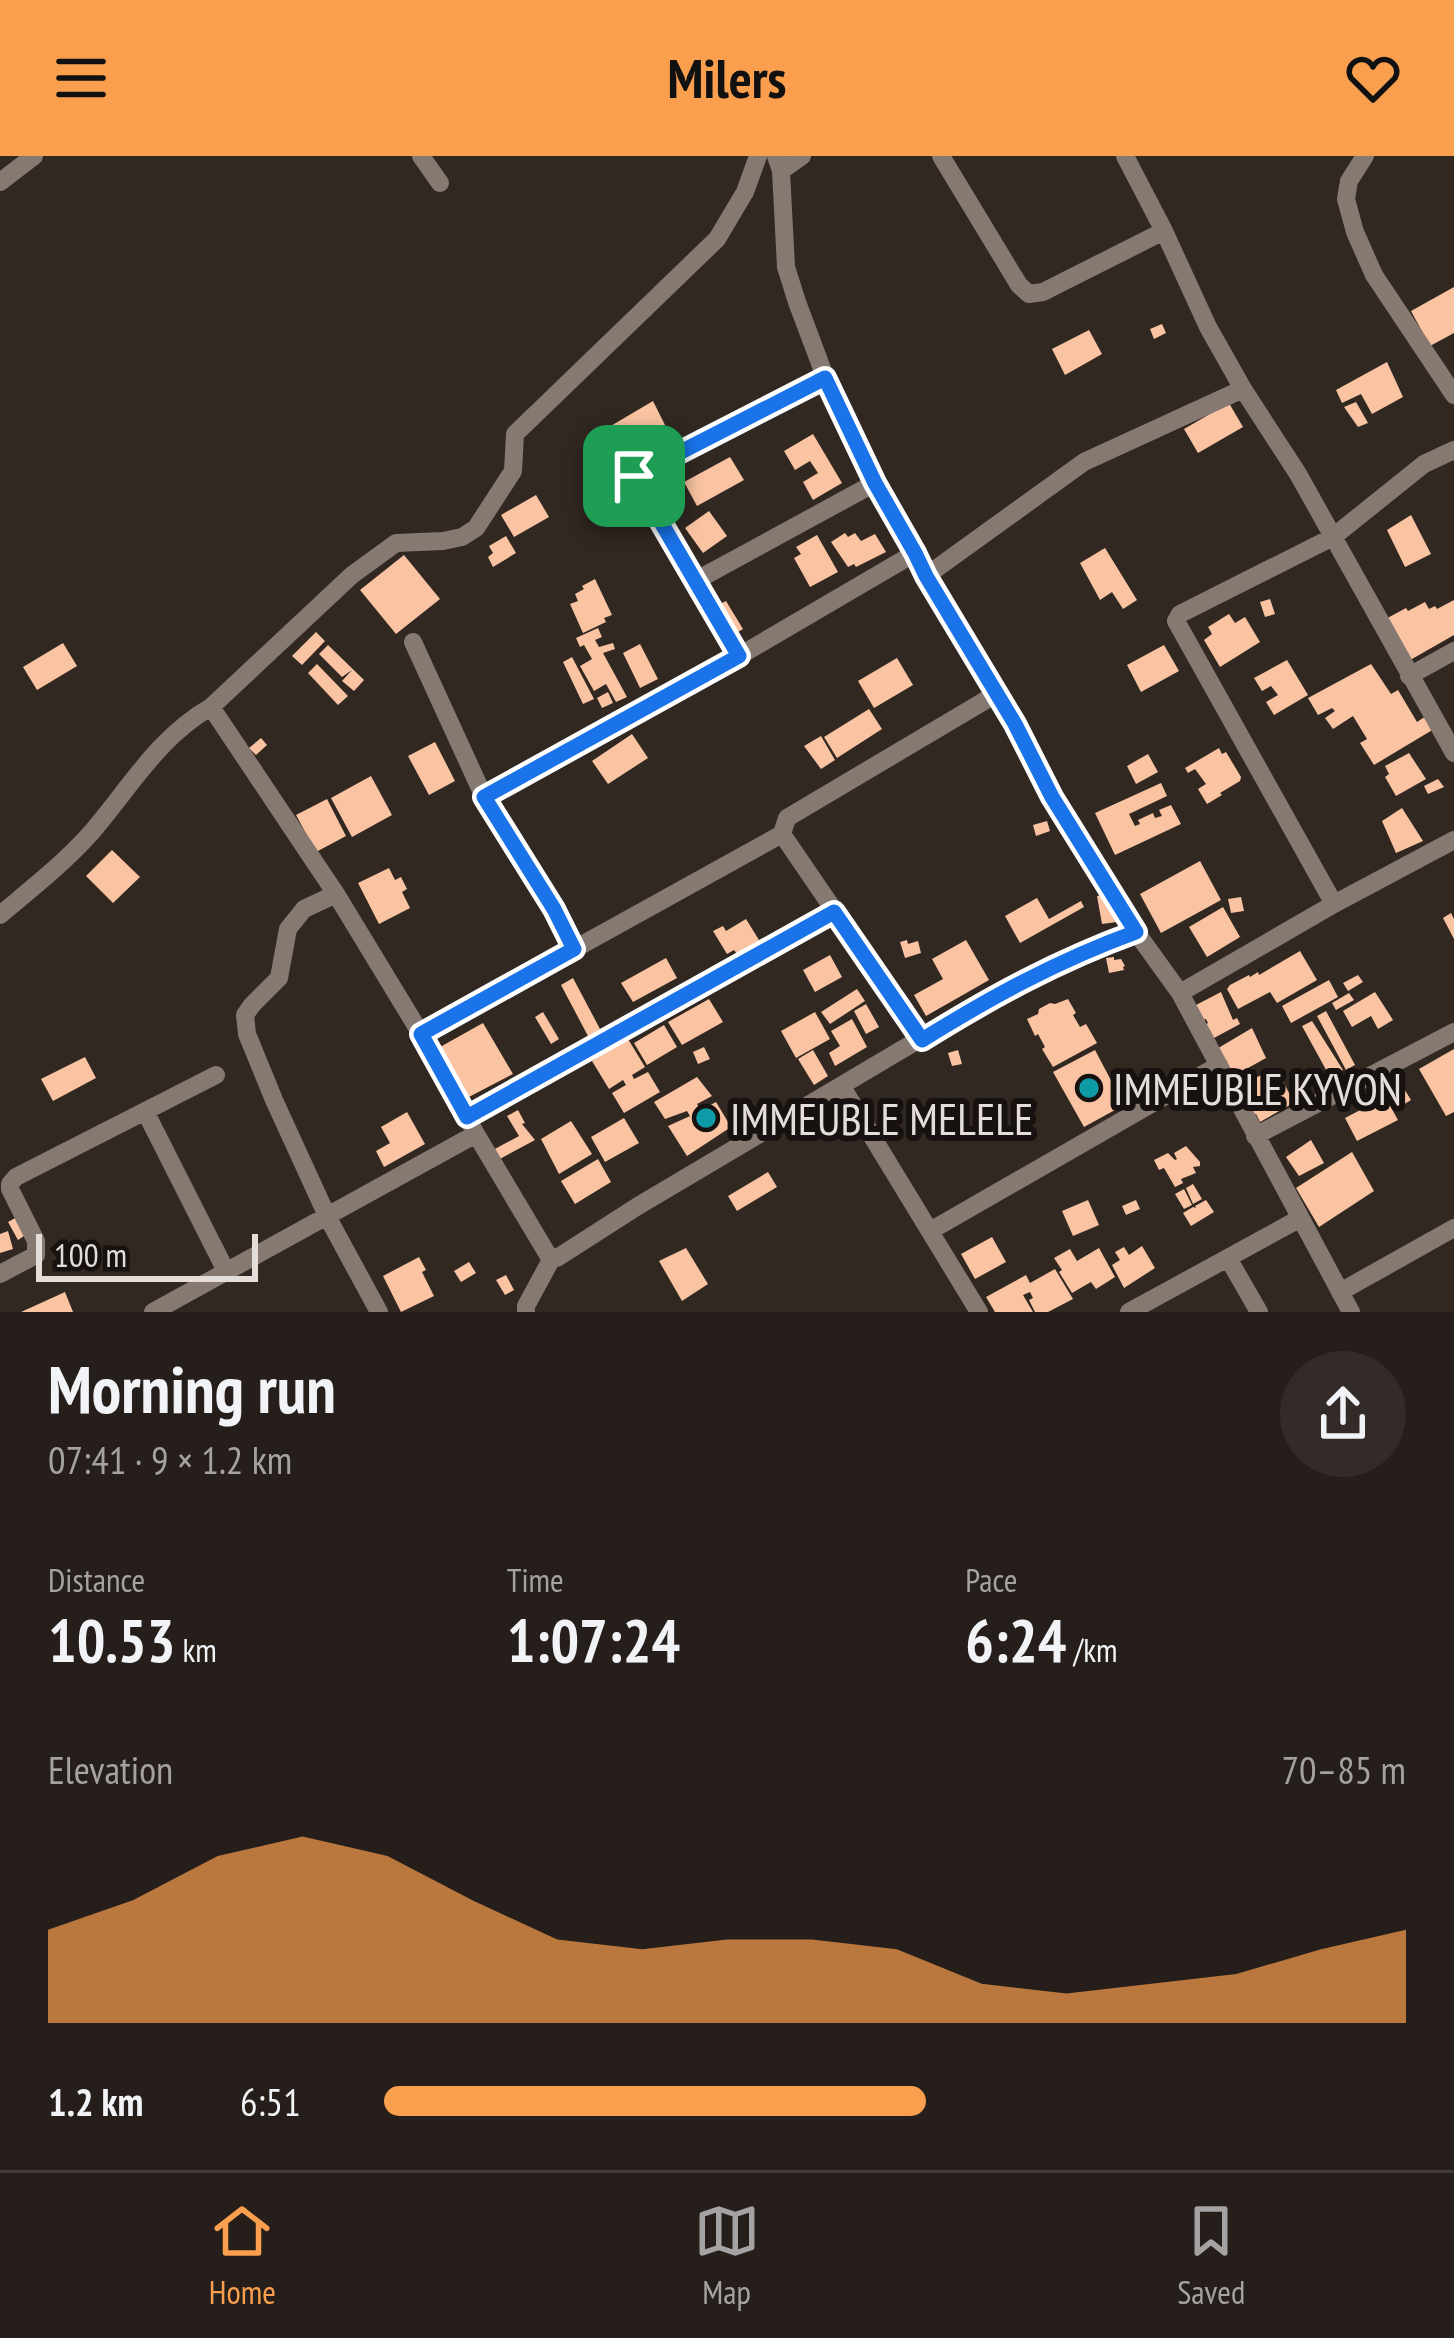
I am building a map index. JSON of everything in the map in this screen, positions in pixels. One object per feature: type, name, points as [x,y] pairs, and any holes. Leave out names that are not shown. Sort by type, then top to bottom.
[{"type":"street","points":[[0,182],[34,156]]},
{"type":"street","points":[[421,156],[440,183]]},
{"type":"street","points":[[0,915],[89,834],[167,739],[211,707],[352,575],[396,543],[442,541],[476,528],[513,472],[515,434],[717,239],[745,192],[758,156]]},
{"type":"street","points":[[802,156],[778,164],[786,267],[825,378],[926,576],[1034,758],[1052,797],[1180,993],[1351,1312]]},
{"type":"street","points":[[941,156],[1019,285],[1030,294],[1043,292],[1164,231]]},
{"type":"street","points":[[1125,156],[1208,327],[1298,474],[1454,753]]},
{"type":"street","points":[[1365,156],[1348,181],[1346,199],[1355,232],[1374,275],[1454,395]]},
{"type":"street","points":[[634,476],[825,378]]},
{"type":"street","points":[[926,576],[1084,462],[1243,389]]},
{"type":"street","points":[[615,444],[739,656]]},
{"type":"street","points":[[1334,904],[1176,621],[1180,614],[1333,537],[1451,446]]},
{"type":"street","points":[[695,581],[875,483]]},
{"type":"street","points":[[484,797],[915,553]]},
{"type":"street","points":[[413,642],[484,797],[574,949]]},
{"type":"street","points":[[1409,676],[1454,652]]},
{"type":"street","points":[[421,1034],[782,834],[787,818],[997,694]]},
{"type":"street","points":[[211,707],[337,894],[552,1258]]},
{"type":"street","points":[[782,834],[922,1040]]},
{"type":"street","points":[[1180,993],[1454,840]]},
{"type":"street","points":[[337,894],[304,909],[288,929],[279,978],[245,1016],[247,1034],[274,1100],[328,1218],[379,1312]]},
{"type":"street","points":[[153,1312],[328,1218],[472,1126],[834,912]]},
{"type":"street","points":[[552,1258],[1018,983],[1076,954],[1136,932]]},
{"type":"street","points":[[1255,1136],[1454,1031]]},
{"type":"street","points":[[930,1231],[1219,1064]]},
{"type":"street","points":[[0,1274],[36,1256],[38,1250],[10,1189],[16,1177],[216,1076]]},
{"type":"street","points":[[842,1087],[979,1312]]},
{"type":"street","points":[[145,1112],[226,1273]]},
{"type":"street","points":[[1129,1312],[1299,1219]]},
{"type":"street","points":[[1340,1292],[1454,1228]]},
{"type":"street","points":[[526,1312],[552,1258]]},
{"type":"street","points":[[1228,1258],[1259,1312]]},
{"type":"building","points":[[1454,287],[1454,333],[1430,346],[1411,311]]},
{"type":"building","points":[[1162,324],[1166,333],[1154,339],[1150,329]]},
{"type":"building","points":[[1089,330],[1102,354],[1065,375],[1052,349]]},
{"type":"building","points":[[1387,362],[1403,397],[1372,414],[1361,394],[1342,403],[1336,390]]},
{"type":"building","points":[[653,401],[665,425],[624,450],[609,427]]},
{"type":"building","points":[[1356,402],[1368,423],[1358,427],[1344,407]]},
{"type":"building","points":[[1229,403],[1243,427],[1198,453],[1184,429]]},
{"type":"building","points":[[667,429],[675,444],[631,466],[624,452]]},
{"type":"building","points":[[813,434],[842,483],[813,500],[803,482],[818,473],[810,461],[795,470],[784,451]]},
{"type":"building","points":[[730,457],[744,480],[697,506],[684,482]]},
{"type":"building","points":[[536,495],[549,517],[514,537],[501,515]]},
{"type":"building","points":[[709,511],[727,536],[703,553],[685,528]]},
{"type":"building","points":[[1411,515],[1431,554],[1405,567],[1387,530]]},
{"type":"building","points":[[845,533],[848,537],[855,533],[861,541],[875,534],[886,552],[848,567],[831,542]]},
{"type":"building","points":[[817,535],[838,572],[810,587],[794,558],[801,554],[796,547]]},
{"type":"building","points":[[506,536],[516,553],[493,567],[489,546]]},
{"type":"building","points":[[1105,548],[1137,600],[1123,609],[1112,592],[1100,600],[1080,563]]},
{"type":"building","points":[[404,555],[440,599],[396,634],[360,590]]},
{"type":"building","points":[[595,579],[612,615],[583,633],[570,604],[578,601],[575,594],[582,586]]},
{"type":"building","points":[[1270,599],[1275,614],[1265,617],[1260,602]]},
{"type":"building","points":[[1454,600],[1454,635],[1405,663],[1382,621],[1425,602],[1429,609],[1437,609]]},
{"type":"building","points":[[726,601],[743,629],[733,635],[716,606]]},
{"type":"building","points":[[1229,614],[1235,623],[1245,617],[1260,642],[1220,667],[1204,640],[1212,634],[1208,627]]},
{"type":"building","points":[[598,628],[602,637],[595,640],[599,647],[613,643],[615,649],[603,653],[627,697],[616,702],[606,684],[594,691],[580,666],[592,659],[576,638]]},
{"type":"building","points":[[316,632],[325,641],[302,665],[292,656]]},
{"type":"building","points":[[63,643],[77,666],[37,690],[23,667]]},
{"type":"building","points":[[640,644],[658,679],[640,688],[623,653]]},
{"type":"building","points":[[328,645],[364,680],[354,691],[342,681],[352,670],[342,677],[319,654]]},
{"type":"building","points":[[1164,645],[1179,671],[1141,692],[1127,665]]},
{"type":"building","points":[[572,657],[594,699],[583,704],[563,662]]},
{"type":"building","points":[[897,658],[913,685],[874,708],[858,681]]},
{"type":"building","points":[[1287,660],[1308,695],[1274,715],[1266,702],[1278,695],[1271,686],[1262,691],[1254,678]]},
{"type":"building","points":[[317,664],[348,696],[338,705],[308,673]]},
{"type":"building","points":[[1371,664],[1391,694],[1398,690],[1417,722],[1426,716],[1434,729],[1374,765],[1360,743],[1367,739],[1353,716],[1333,729],[1325,718],[1335,711],[1332,708],[1318,715],[1308,698]]},
{"type":"building","points":[[608,692],[613,703],[602,708],[597,698]]},
{"type":"building","points":[[869,709],[882,729],[837,758],[824,737]]},
{"type":"building","points":[[632,734],[648,758],[608,784],[592,761]]},
{"type":"building","points":[[821,736],[835,760],[821,769],[804,746]]},
{"type":"building","points":[[261,738],[267,745],[256,755],[249,748]]},
{"type":"building","points":[[435,742],[455,781],[429,795],[408,756]]},
{"type":"building","points":[[1219,748],[1241,777],[1207,804],[1198,789],[1206,784],[1195,769],[1188,773],[1185,768]]},
{"type":"building","points":[[1409,753],[1426,779],[1396,796],[1385,777],[1389,774],[1385,766]]},
{"type":"building","points":[[1148,754],[1158,772],[1136,784],[1127,766]]},
{"type":"building","points":[[371,776],[392,815],[352,837],[331,798]]},
{"type":"building","points":[[1438,779],[1444,787],[1428,794],[1424,786]]},
{"type":"building","points":[[1161,783],[1167,796],[1129,814],[1135,826],[1153,813],[1155,818],[1162,816],[1159,810],[1171,805],[1181,824],[1115,855],[1095,813]]},
{"type":"building","points":[[327,799],[346,836],[316,852],[296,815]]},
{"type":"building","points":[[1402,808],[1423,841],[1396,853],[1382,821]]},
{"type":"building","points":[[1047,821],[1050,831],[1036,836],[1033,825]]},
{"type":"building","points":[[112,850],[140,877],[113,903],[86,876]]},
{"type":"building","points":[[1200,861],[1221,900],[1161,933],[1140,894]]},
{"type":"building","points":[[389,868],[395,880],[401,877],[410,908],[379,924],[358,883]]},
{"type":"building","points":[[1111,894],[1117,922],[1102,924],[1097,896]]},
{"type":"building","points":[[1241,897],[1244,911],[1231,913],[1228,899]]},
{"type":"building","points":[[1037,898],[1049,919],[1081,901],[1084,907],[1020,943],[1005,916]]},
{"type":"building","points":[[1223,907],[1240,937],[1207,957],[1189,927]]},
{"type":"building","points":[[1451,913],[1454,919],[1454,939],[1443,918]]},
{"type":"building","points":[[746,919],[759,940],[737,954],[734,950],[727,954],[713,931],[723,926],[726,931]]},
{"type":"building","points":[[907,940],[908,944],[918,941],[921,953],[905,958],[900,942]]},
{"type":"building","points":[[966,940],[989,980],[926,1016],[914,995],[943,979],[932,959]]},
{"type":"building","points":[[1300,951],[1317,980],[1277,1003],[1270,992],[1238,1009],[1227,989],[1230,985],[1259,975]]},
{"type":"building","points":[[830,955],[842,977],[815,992],[803,970]]},
{"type":"building","points":[[666,958],[677,978],[633,1002],[621,983]]},
{"type":"building","points":[[1106,958],[1121,959],[1124,970],[1109,973]]},
{"type":"building","points":[[1358,975],[1363,982],[1348,991],[1343,983]]},
{"type":"building","points":[[573,978],[600,1029],[588,1036],[561,985]]},
{"type":"building","points":[[1329,980],[1338,997],[1291,1023],[1282,1006]]},
{"type":"building","points":[[857,989],[865,1001],[830,1024],[821,1012]]},
{"type":"building","points":[[1221,992],[1233,1020],[1237,1018],[1240,1024],[1214,1038],[1196,1005]]},
{"type":"building","points":[[1375,992],[1393,1020],[1378,1029],[1371,1016],[1352,1027],[1343,1011]]},
{"type":"building","points":[[1349,993],[1354,1000],[1336,1010],[1332,1003]]},
{"type":"building","points":[[709,999],[723,1022],[682,1045],[668,1022]]},
{"type":"building","points":[[1068,999],[1080,1027],[1086,1024],[1097,1043],[1053,1067],[1027,1019],[1050,1003]]},
{"type":"building","points":[[866,1004],[879,1027],[866,1034],[854,1011]]},
{"type":"building","points":[[1326,1011],[1355,1065],[1346,1070],[1317,1016]]},
{"type":"building","points":[[543,1012],[559,1039],[551,1044],[535,1017]]},
{"type":"building","points":[[815,1012],[830,1039],[796,1058],[781,1031]]},
{"type":"building","points":[[852,1019],[867,1047],[835,1066],[829,1053],[840,1046],[831,1031]]},
{"type":"building","points":[[1312,1021],[1343,1070],[1330,1077],[1302,1026]]},
{"type":"building","points":[[483,1023],[513,1074],[467,1098],[440,1047]]},
{"type":"building","points":[[664,1025],[677,1047],[647,1065],[634,1043]]},
{"type":"building","points":[[1252,1028],[1266,1058],[1230,1078],[1215,1050]]},
{"type":"building","points":[[628,1039],[645,1067],[632,1075],[634,1079],[648,1072],[660,1092],[624,1113],[612,1093],[626,1085],[623,1080],[609,1089],[592,1061]]},
{"type":"building","points":[[704,1047],[710,1059],[698,1064],[693,1052]]},
{"type":"building","points":[[1454,1049],[1454,1112],[1446,1116],[1419,1069]]},
{"type":"building","points":[[813,1050],[828,1076],[814,1085],[798,1059]]},
{"type":"building","points":[[958,1050],[962,1064],[952,1066],[948,1053]]},
{"type":"building","name":"IMMEUBLE KYVON","points":[[1095,1050],[1124,1105],[1084,1127],[1053,1072]]},
{"type":"building","points":[[85,1057],[96,1078],[53,1101],[41,1079]]},
{"type":"building","points":[[1253,1068],[1257,1077],[1269,1072],[1276,1084],[1283,1081],[1289,1093],[1296,1090],[1302,1098],[1260,1122],[1256,1114],[1251,1116],[1237,1076]]},
{"type":"building","name":"IMMEUBLE MELELE","points":[[697,1077],[712,1096],[697,1104],[701,1110],[716,1102],[731,1127],[687,1156],[668,1126],[690,1116],[687,1111],[665,1119],[654,1102]]},
{"type":"building","points":[[1398,1079],[1411,1100],[1398,1108],[1385,1086]]},
{"type":"building","points":[[1385,1097],[1398,1120],[1357,1141],[1345,1118]]},
{"type":"building","points":[[518,1110],[535,1140],[498,1160],[493,1150],[519,1136],[507,1116]]},
{"type":"building","points":[[407,1112],[425,1144],[384,1167],[376,1151],[390,1143],[381,1127]]},
{"type":"building","points":[[624,1118],[639,1143],[605,1162],[591,1137]]},
{"type":"building","points":[[571,1121],[592,1154],[559,1174],[541,1139]]},
{"type":"building","points":[[1311,1140],[1324,1163],[1299,1176],[1286,1157]]},
{"type":"building","points":[[1186,1146],[1200,1166],[1193,1167],[1196,1173],[1175,1187],[1154,1160],[1168,1153],[1175,1160],[1174,1153]]},
{"type":"building","points":[[1352,1152],[1374,1191],[1319,1227],[1296,1188]]},
{"type":"building","points":[[598,1159],[611,1182],[575,1204],[561,1181]]},
{"type":"building","points":[[768,1172],[777,1187],[737,1211],[728,1196]]},
{"type":"building","points":[[1193,1184],[1202,1199],[1193,1204],[1186,1188]]},
{"type":"building","points":[[1184,1189],[1192,1205],[1184,1209],[1175,1194]]},
{"type":"building","points":[[1088,1200],[1099,1225],[1073,1236],[1062,1211]]},
{"type":"building","points":[[1136,1200],[1140,1209],[1126,1215],[1122,1206]]},
{"type":"building","points":[[1206,1200],[1214,1212],[1191,1226],[1183,1213]]},
{"type":"building","points":[[17,1217],[27,1234],[18,1240],[8,1222]]},
{"type":"building","points":[[8,1231],[13,1249],[0,1253],[0,1234]]},
{"type":"building","points":[[992,1237],[1006,1262],[975,1279],[961,1254]]},
{"type":"building","points":[[1142,1246],[1155,1268],[1124,1288],[1112,1265],[1120,1260],[1115,1252],[1124,1247],[1129,1255]]},
{"type":"building","points":[[686,1248],[708,1284],[682,1301],[659,1261]]},
{"type":"building","points":[[1099,1248],[1115,1277],[1096,1289],[1091,1282],[1072,1293],[1054,1258],[1070,1249],[1077,1261]]},
{"type":"building","points":[[419,1257],[434,1296],[401,1312],[383,1276]]},
{"type":"building","points":[[469,1262],[476,1273],[461,1282],[454,1271]]},
{"type":"building","points":[[1055,1269],[1073,1299],[1048,1312],[1035,1312],[1030,1292],[1023,1295],[1033,1312],[995,1312],[986,1297],[1026,1275],[1030,1283]]},
{"type":"building","points":[[506,1275],[514,1290],[505,1295],[496,1280]]},
{"type":"building","points":[[65,1292],[73,1312],[21,1312]]},
{"type":"place","name":"IMMEUBLE KYVON","points":[[1089,1088]]},
{"type":"place","name":"IMMEUBLE MELELE","points":[[706,1118]]},
{"type":"route","points":[[825,378],[926,576],[1015,724],[1072,831],[1136,932],[1076,954],[999,992],[922,1040],[834,912],[467,1117],[421,1034],[574,949],[484,797],[739,656],[634,476],[825,378]]}]
